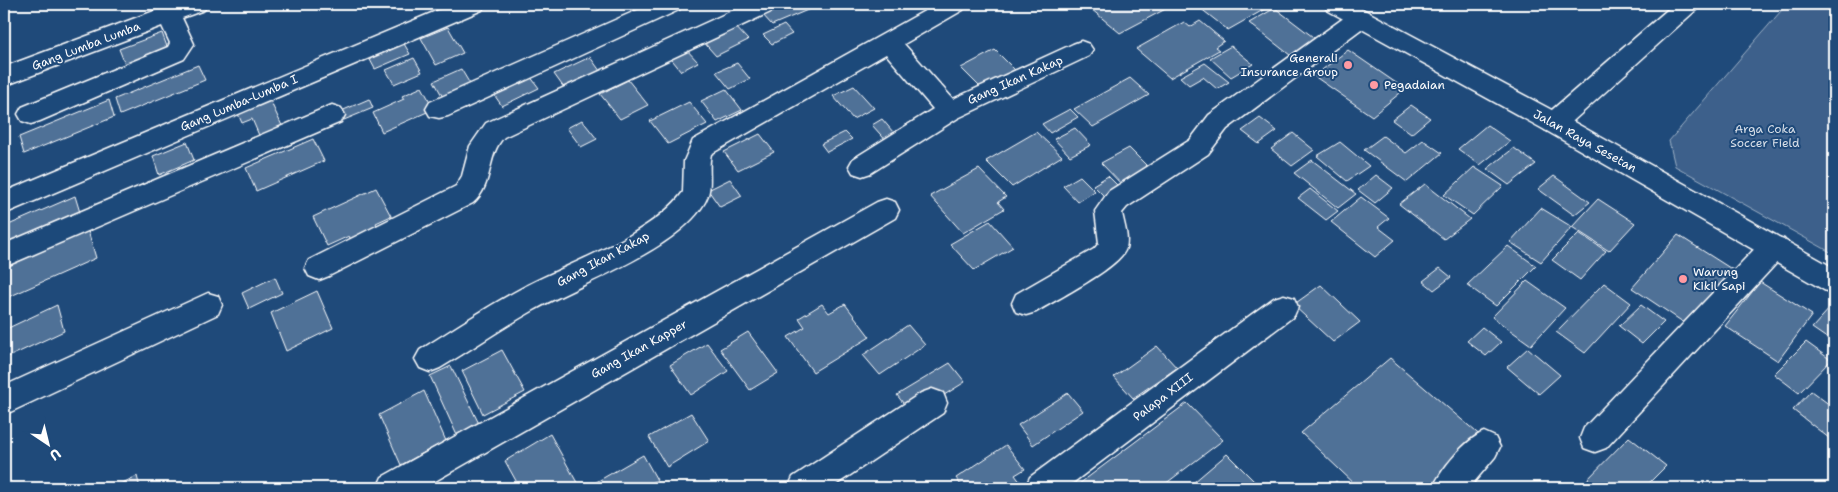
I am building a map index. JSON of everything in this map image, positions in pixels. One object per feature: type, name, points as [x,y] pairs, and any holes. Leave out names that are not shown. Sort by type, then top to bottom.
[{"type":"street","name":"Gang Lumba Lumba","points":[[4,77],[196,4]]},
{"type":"street","name":"Gang Lumba-Lumba I","points":[[4,203],[474,4]]},
{"type":"street","points":[[439,110],[671,4]]},
{"type":"street","points":[[320,268],[455,200],[468,191],[474,179],[481,146],[495,130],[767,4]]},
{"type":"street","name":"Gang Ikan Kakap","points":[[430,359],[536,294],[630,247],[678,215],[698,192],[699,181],[695,163],[696,154],[702,148],[955,4]]},
{"type":"street","name":"Jalan Raya Sesetan","points":[[1335,4],[1554,124],[1834,282]]},
{"type":"street","points":[[1554,124],[1688,4]]},
{"type":"street","points":[[30,114],[176,53],[182,44],[169,14]]},
{"type":"street","points":[[1026,303],[1104,257],[1109,252],[1113,246],[1113,234],[1108,212],[1118,199],[1199,147],[1218,122],[1360,18]]},
{"type":"street","points":[[888,41],[949,110]]},
{"type":"street","name":"Gang Ikan Kakap","points":[[862,166],[949,110],[1081,50]]},
{"type":"street","points":[[4,256],[332,114]]},
{"type":"street","name":"Gang Ikan Kapper","points":[[393,488],[886,210]]},
{"type":"street","points":[[1596,438],[1774,248]]},
{"type":"street","points":[[4,401],[208,305]]},
{"type":"street","name":"Palapa XIII","points":[[1041,488],[1284,307]]},
{"type":"street","points":[[804,488],[932,402]]},
{"type":"street","points":[[1448,488],[1484,447]]},
{"type":"green space","name":"Arga Coka Soccer Field","points":[[1787,4],[1834,4],[1834,254],[1675,166],[1669,141]]},
{"type":"building","points":[[786,4],[805,4],[810,9],[772,25],[762,14]]},
{"type":"building","points":[[1085,4],[1175,4],[1120,33]]},
{"type":"building","points":[[1195,4],[1270,4],[1272,5],[1228,30]]},
{"type":"building","points":[[1275,8],[1321,43],[1295,59],[1249,23]]},
{"type":"building","points":[[1200,21],[1224,41],[1215,47],[1219,50],[1170,78],[1136,49],[1184,22],[1190,27]]},
{"type":"building","points":[[733,24],[748,40],[716,56],[701,39]]},
{"type":"building","points":[[784,25],[792,34],[772,44],[763,35]]},
{"type":"building","points":[[448,27],[463,53],[436,65],[421,38]]},
{"type":"building","points":[[162,33],[169,52],[127,69],[119,49]]},
{"type":"building","points":[[403,42],[410,54],[375,69],[368,56]]},
{"type":"building","points":[[1231,46],[1253,64],[1231,77],[1210,58]]},
{"type":"building","points":[[685,48],[698,62],[681,71],[669,56]]},
{"type":"building","points":[[995,50],[1015,70],[981,88],[961,68]]},
{"type":"building","points":[[1348,50],[1405,89],[1372,116],[1314,76]]},
{"type":"building","points":[[590,57],[603,75],[567,92],[554,74]]},
{"type":"building","points":[[414,58],[422,72],[394,84],[386,70]]},
{"type":"building","points":[[737,63],[750,79],[730,89],[716,72]]},
{"type":"building","points":[[1205,63],[1229,82],[1217,89],[1203,77],[1189,85],[1180,77]]},
{"type":"building","points":[[198,65],[205,80],[120,115],[115,99]]},
{"type":"building","points":[[461,69],[473,89],[445,101],[434,81]]},
{"type":"building","points":[[527,72],[539,88],[502,106],[490,89]]},
{"type":"building","points":[[1130,78],[1149,95],[1093,127],[1074,109]]},
{"type":"building","points":[[628,80],[648,105],[620,119],[600,94]]},
{"type":"building","points":[[854,86],[874,108],[853,119],[833,96]]},
{"type":"building","points":[[422,87],[434,109],[382,132],[373,113],[404,99],[402,96]]},
{"type":"building","points":[[726,89],[742,110],[717,122],[701,101]]},
{"type":"building","points":[[267,94],[284,130],[261,140],[252,119],[242,123],[235,107]]},
{"type":"building","points":[[369,99],[373,108],[344,120],[339,112]]},
{"type":"building","points":[[109,100],[114,117],[24,154],[19,137]]},
{"type":"building","points":[[689,102],[707,124],[668,144],[650,121]]},
{"type":"building","points":[[1411,105],[1430,118],[1411,134],[1392,120]]},
{"type":"building","points":[[1070,109],[1078,117],[1050,133],[1042,124]]},
{"type":"building","points":[[1260,118],[1277,131],[1259,144],[1242,131]]},
{"type":"building","points":[[882,119],[899,139],[889,144],[872,125]]},
{"type":"building","points":[[582,120],[597,139],[581,147],[567,128]]},
{"type":"building","points":[[1487,125],[1510,141],[1480,165],[1458,149]]},
{"type":"building","points":[[1075,128],[1091,145],[1070,156],[1054,139]]},
{"type":"building","points":[[845,132],[852,139],[827,152],[821,144]]},
{"type":"building","points":[[1036,132],[1062,156],[1012,187],[986,161]]},
{"type":"building","points":[[1293,133],[1314,150],[1292,166],[1271,149]]},
{"type":"building","points":[[760,134],[774,152],[738,170],[724,152]]},
{"type":"building","points":[[1383,136],[1406,153],[1423,140],[1442,153],[1407,182],[1364,150]]},
{"type":"building","points":[[313,139],[324,161],[256,191],[246,168]]},
{"type":"building","points":[[187,142],[194,160],[159,175],[153,156]]},
{"type":"building","points":[[1340,142],[1369,166],[1347,181],[1317,156]]},
{"type":"building","points":[[1129,148],[1153,172],[1125,188],[1101,163]]},
{"type":"building","points":[[1514,148],[1536,164],[1509,185],[1487,169]]},
{"type":"building","points":[[1312,160],[1356,194],[1338,208],[1294,173]]},
{"type":"building","points":[[1474,167],[1503,186],[1473,215],[1444,195]]},
{"type":"building","points":[[979,169],[1006,197],[998,202],[1004,209],[963,233],[930,196]]},
{"type":"building","points":[[1376,175],[1393,188],[1375,203],[1358,190]]},
{"type":"building","points":[[1080,176],[1095,191],[1078,202],[1063,186]]},
{"type":"building","points":[[1108,176],[1119,187],[1104,196],[1093,185]]},
{"type":"building","points":[[1554,176],[1590,202],[1574,215],[1538,189]]},
{"type":"building","points":[[730,179],[742,196],[720,207],[708,190]]},
{"type":"building","points":[[1425,184],[1470,219],[1444,239],[1399,204]]},
{"type":"building","points":[[376,188],[391,216],[376,223],[381,234],[354,247],[349,236],[327,246],[313,217]]},
{"type":"building","points":[[1310,189],[1338,211],[1326,220],[1298,198]]},
{"type":"building","points":[[75,196],[82,219],[4,253],[4,227]]},
{"type":"building","points":[[1361,197],[1389,218],[1378,227],[1395,240],[1375,257],[1331,222]]},
{"type":"building","points":[[1598,199],[1635,223],[1609,251],[1572,227]]},
{"type":"building","points":[[1541,208],[1572,227],[1541,262],[1510,242]]},
{"type":"building","points":[[990,221],[1013,247],[974,270],[950,244]]},
{"type":"building","points":[[86,224],[96,258],[4,299],[4,260]]},
{"type":"building","points":[[1579,233],[1606,251],[1580,280],[1552,260]]},
{"type":"building","name":"Warung Kikil Sapi","points":[[1678,235],[1733,270],[1689,326],[1632,288]]},
{"type":"building","points":[[1508,246],[1536,266],[1496,306],[1467,285]]},
{"type":"building","points":[[1440,268],[1451,277],[1434,290],[1423,281]]},
{"type":"building","points":[[275,277],[282,293],[249,309],[242,293]]},
{"type":"building","points":[[1527,281],[1565,308],[1531,345],[1492,317]]},
{"type":"building","points":[[1760,282],[1812,315],[1778,361],[1725,326]]},
{"type":"building","points":[[1604,283],[1631,303],[1585,353],[1556,332]]},
{"type":"building","points":[[1321,285],[1360,322],[1333,342],[1293,305]]},
{"type":"building","points":[[317,291],[333,328],[286,351],[271,313]]},
{"type":"building","points":[[822,304],[829,313],[845,304],[870,337],[813,372],[788,337],[805,327],[799,318]]},
{"type":"building","points":[[57,305],[64,331],[4,359],[4,330]]},
{"type":"building","points":[[1641,305],[1664,322],[1642,344],[1619,326]]},
{"type":"building","points":[[1831,307],[1834,309],[1834,343],[1812,328]]},
{"type":"building","points":[[908,325],[925,345],[880,375],[863,355]]},
{"type":"building","points":[[1482,327],[1501,342],[1486,356],[1467,341]]},
{"type":"building","points":[[748,332],[778,373],[750,390],[720,349]]},
{"type":"building","points":[[1806,342],[1831,360],[1799,393],[1774,374]]},
{"type":"building","points":[[707,343],[728,371],[691,395],[670,365]]},
{"type":"building","points":[[1157,346],[1177,368],[1133,398],[1114,377]]},
{"type":"building","points":[[1528,348],[1560,375],[1539,394],[1507,367]]},
{"type":"building","points":[[502,350],[525,392],[483,414],[462,371]]},
{"type":"building","points":[[1390,358],[1483,438],[1429,488],[1359,488],[1301,433]]},
{"type":"building","points":[[950,363],[965,382],[912,415],[897,395]]},
{"type":"building","points":[[451,366],[482,430],[460,442],[430,376]]},
{"type":"building","points":[[424,391],[446,441],[401,465],[379,415]]},
{"type":"building","points":[[1811,391],[1834,408],[1834,442],[1793,410]]},
{"type":"building","points":[[1068,393],[1083,411],[1033,445],[1018,425]]},
{"type":"building","points":[[1187,403],[1223,440],[1160,488],[1075,487]]},
{"type":"building","points":[[691,413],[709,441],[667,467],[649,437]]},
{"type":"building","points":[[550,434],[580,488],[520,488],[505,461]]},
{"type":"building","points":[[1629,437],[1666,466],[1644,488],[1579,488]]},
{"type":"building","points":[[1006,445],[1025,469],[1015,475],[1024,487],[963,488],[956,478]]},
{"type":"building","points":[[1227,454],[1259,486],[1256,488],[1187,488]]},
{"type":"building","points":[[643,455],[657,480],[643,488],[586,488]]},
{"type":"building","points":[[137,476],[140,488],[112,488]]},
{"type":"building","points":[[1336,481],[1344,488],[1328,488]]},
{"type":"place","name":"Generali Insurance Group","points":[[1348,65]]},
{"type":"place","name":"Pegadaian","points":[[1374,85]]},
{"type":"place","name":"Warung Kikil Sapi","points":[[1683,279]]}]
